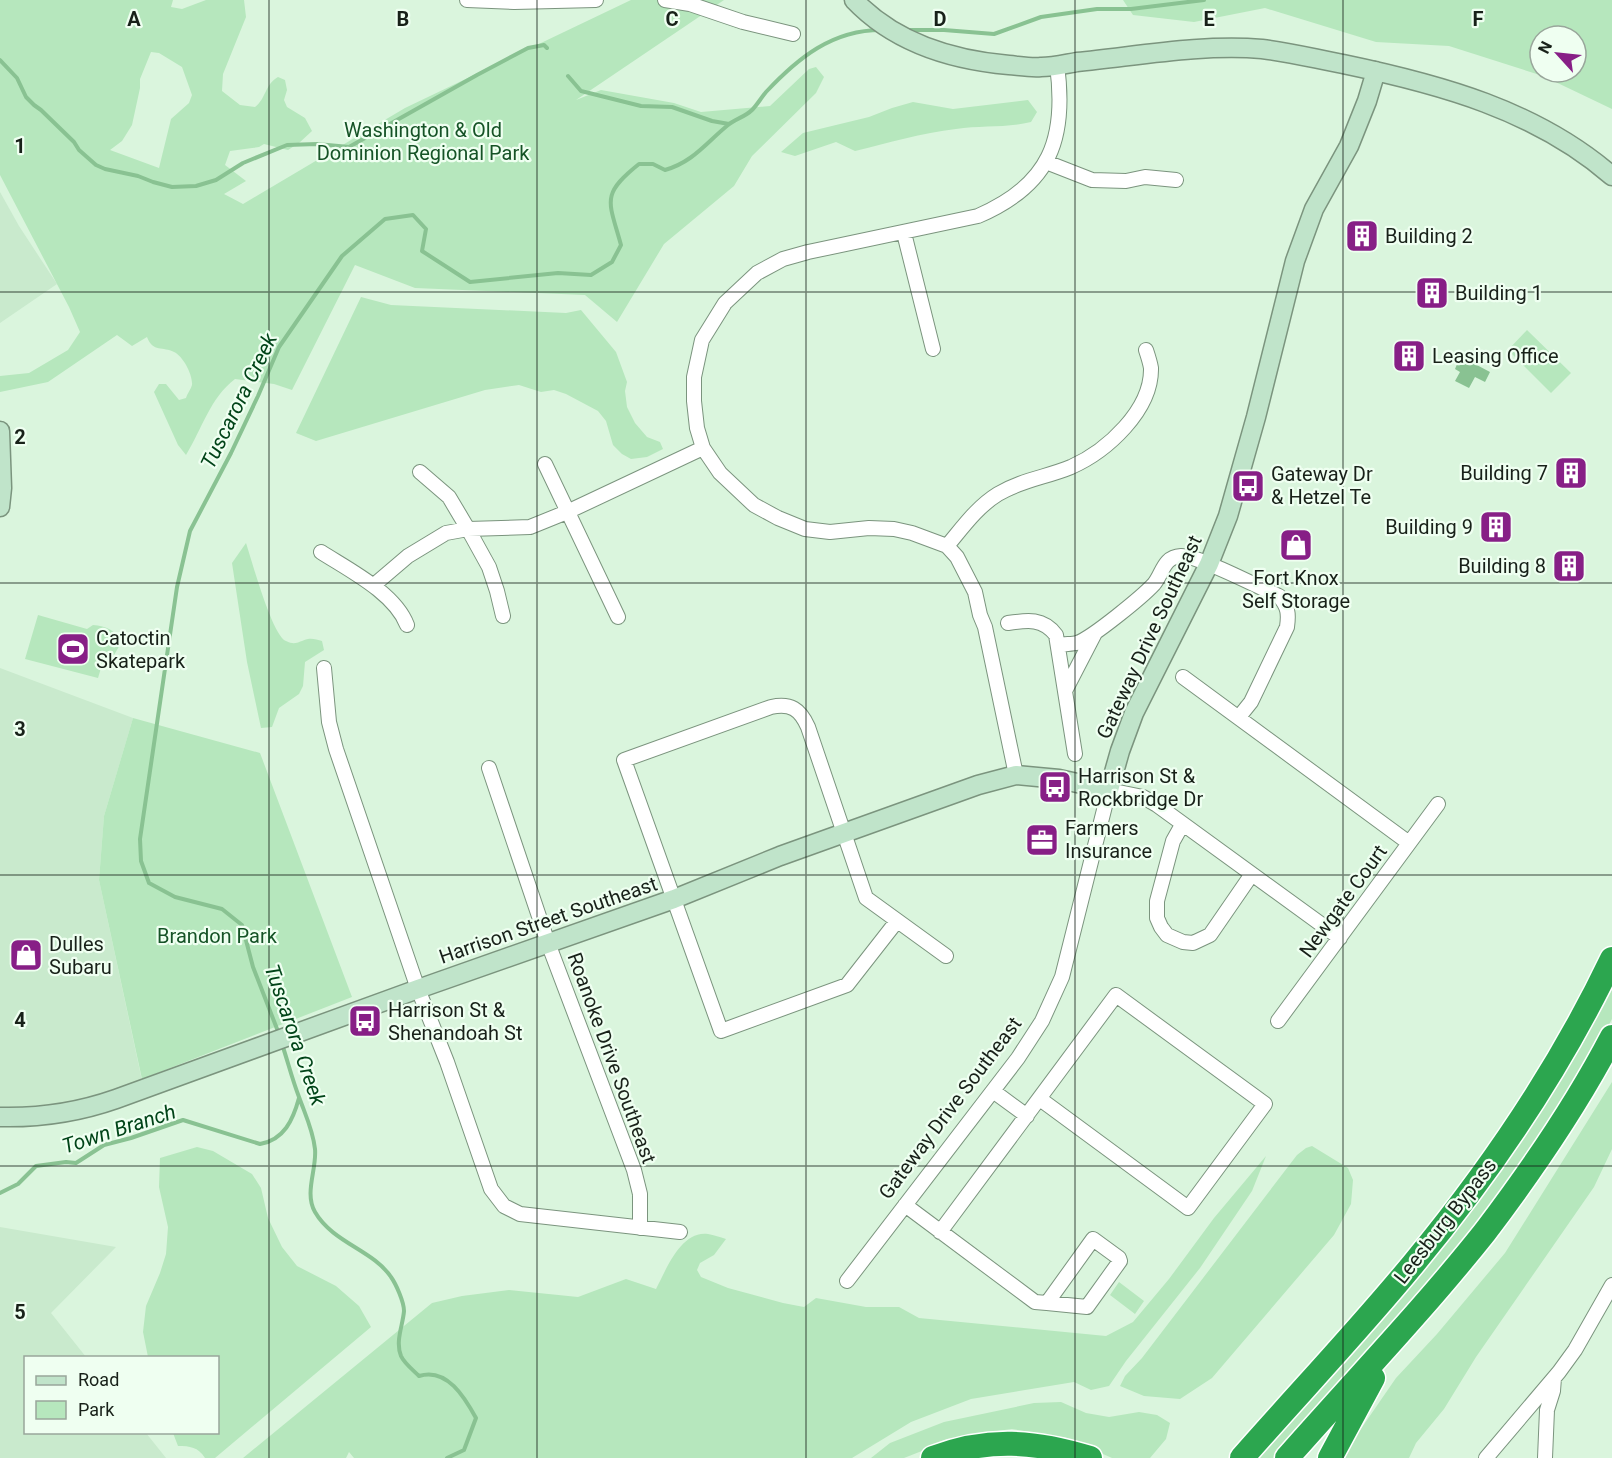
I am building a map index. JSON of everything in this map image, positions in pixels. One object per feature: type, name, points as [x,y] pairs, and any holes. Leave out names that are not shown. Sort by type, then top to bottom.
[{"type":"highway","name":"Leesburg Bypass","points":[[1242,1458],[1413,1264],[1489,1166],[1566,1046],[1612,959]]},
{"type":"highway","name":"Leesburg Bypass","points":[[1287,1458],[1424,1304],[1515,1192],[1576,1101],[1612,1037]]},
{"type":"highway","points":[[1330,1458],[1370,1382],[1424,1304]]},
{"type":"highway","points":[[933,1458],[952,1451],[1007,1442],[1054,1448],[1090,1458]]},
{"type":"highway","points":[[975,1458],[1001,1455],[1039,1458]]},
{"type":"street","points":[[467,0],[514,2],[596,0]]},
{"type":"street","points":[[666,0],[690,4],[743,22],[793,34]]},
{"type":"street","points":[[854,0],[885,27],[913,42],[975,62],[1041,68],[1177,51],[1263,49],[1376,71],[1475,98],[1534,123],[1567,142],[1612,176]]},
{"type":"street","points":[[1016,774],[985,627],[975,592],[957,557],[947,546],[912,533],[894,529],[869,528],[819,531],[792,525],[754,505],[720,473],[703,448],[695,414],[694,377],[702,340],[708,328],[734,293],[757,273],[783,259],[829,247],[978,216],[996,208],[1031,182],[1046,162],[1059,125],[1061,104],[1057,65]]},
{"type":"street","name":"Gateway Drive Southeast","points":[[848,1281],[1031,1040],[1062,977],[1120,751],[1134,713],[1209,564],[1240,481],[1295,261],[1314,209],[1354,136],[1376,71]]},
{"type":"street","points":[[1046,162],[1092,180],[1126,181],[1145,177],[1176,180]]},
{"type":"street","points":[[904,232],[933,350]]},
{"type":"street","points":[[947,546],[981,506],[1000,493],[1029,480],[1072,466],[1103,449],[1116,437],[1147,392],[1151,368],[1146,350]]},
{"type":"street","points":[[0,431],[2,457],[0,507]]},
{"type":"street","points":[[374,585],[421,546],[446,533],[468,529],[530,527],[703,448]]},
{"type":"street","points":[[545,464],[618,617]]},
{"type":"street","points":[[420,472],[449,497],[468,529],[489,567],[503,616]]},
{"type":"street","points":[[321,552],[374,585],[404,616],[407,625]]},
{"type":"street","points":[[1059,645],[1077,643],[1095,633],[1153,585],[1162,568],[1174,558],[1189,557],[1209,564],[1279,597],[1287,606],[1289,614],[1287,627],[1251,702],[1239,717]]},
{"type":"street","points":[[1008,623],[1038,621],[1054,632],[1059,645],[1075,754]]},
{"type":"street","points":[[1066,689],[1095,633]]},
{"type":"street","points":[[324,668],[329,722],[336,749],[418,989],[447,1062],[491,1189],[499,1201],[512,1211],[528,1216],[680,1232]]},
{"type":"street","points":[[1183,677],[1409,843]]},
{"type":"street","points":[[897,921],[847,985],[721,1031],[624,759],[771,707],[791,707],[802,715],[808,727],[866,898],[946,956]]},
{"type":"street","name":"Roanoke Drive Southeast","points":[[489,768],[548,944],[634,1170],[640,1194],[640,1228]]},
{"type":"street","name":"Harrison Street Southeast","points":[[0,1117],[48,1115],[86,1109],[159,1085],[418,989],[674,899],[780,856],[978,785],[1016,774],[1056,779],[1109,790]]},
{"type":"street","points":[[1109,790],[1143,797],[1157,805],[1340,938]]},
{"type":"street","name":"Newgate Court","points":[[1278,1021],[1438,804]]},
{"type":"street","points":[[1182,825],[1173,841],[1157,901],[1157,918],[1167,935],[1193,943],[1210,935],[1252,874]]},
{"type":"street","points":[[940,1232],[1116,995],[1265,1104],[1188,1208],[1040,1099]]},
{"type":"street","points":[[993,1091],[1027,1116]]},
{"type":"street","points":[[905,1205],[1035,1302],[1087,1307],[1120,1262],[1119,1258],[1093,1239],[1047,1303]]},
{"type":"street","points":[[1486,1458],[1575,1350],[1612,1284]]},
{"type":"street","points":[[1545,1458],[1547,1410],[1553,1391],[1554,1378]]},
{"type":"shaded area","points":[[0,192],[57,284],[0,323]]},
{"type":"shaded area","points":[[1457,352],[1474,360],[1473,363],[1490,372],[1485,382],[1475,377],[1469,388],[1455,381],[1460,372],[1455,369],[1458,362],[1453,359]]},
{"type":"shaded area","points":[[0,668],[133,718],[104,816],[99,880],[144,1090],[0,1116]]},
{"type":"shaded area","points":[[0,1227],[116,1247],[51,1313],[85,1356],[24,1356],[24,1434],[147,1434],[166,1458],[0,1458]]},
{"type":"green space","name":"Washington & Old Dominion Regional Park","points":[[0,0],[173,0],[171,7],[182,9],[206,0],[244,0],[246,17],[223,74],[222,91],[240,105],[255,107],[274,80],[278,77],[285,80],[287,90],[284,100],[287,107],[305,118],[312,131],[288,150],[264,144],[259,147],[230,151],[225,165],[246,181],[224,194],[243,204],[405,108],[631,0],[724,0],[576,100],[601,90],[674,103],[701,112],[770,106],[809,69],[816,67],[824,77],[816,93],[752,156],[734,186],[664,244],[617,322],[585,295],[415,288],[355,265],[292,390],[274,384],[235,379],[219,395],[186,455],[178,445],[154,392],[159,384],[166,384],[179,400],[186,398],[192,385],[191,376],[177,354],[155,347],[147,337],[132,346],[117,335],[48,382],[0,392],[0,376],[29,373],[68,350],[80,332],[0,175]],"holes":[[[151,52],[159,53],[182,67],[192,95],[189,103],[171,119],[159,168],[110,150],[122,141],[132,125],[140,79]]]},
{"type":"green space","points":[[1123,0],[1612,0],[1612,109],[1560,84],[1588,84],[1588,24],[1528,24],[1528,71],[1449,46],[1376,42],[1265,8],[1194,22],[1133,15]]},
{"type":"green space","points":[[1028,100],[1037,112],[1031,122],[943,131],[855,151],[836,142],[795,156],[781,152],[803,133],[869,117],[913,102],[953,109]]},
{"type":"green space","points":[[361,297],[391,305],[566,313],[581,310],[616,352],[627,382],[625,391],[627,407],[635,423],[647,437],[660,442],[663,449],[647,457],[631,459],[613,445],[606,421],[598,411],[554,390],[541,392],[519,385],[485,390],[316,441],[296,433]]},
{"type":"green space","points":[[1527,330],[1571,373],[1551,393],[1508,350]]},
{"type":"green space","points":[[246,543],[269,612],[281,636],[292,643],[310,639],[322,641],[324,650],[305,662],[303,686],[299,694],[279,708],[272,727],[261,728],[247,662],[232,563]]},
{"type":"green space","name":"Catoctin Skatepark","points":[[38,615],[87,629],[93,625],[102,626],[113,632],[121,643],[114,655],[104,658],[98,678],[25,659]]},
{"type":"green space","name":"Brandon Park","points":[[133,718],[260,753],[352,997],[142,1079],[99,880],[104,816]]},
{"type":"green space","points":[[1612,977],[1612,1019],[1586,1068],[1480,1225],[1279,1458],[1254,1458],[1412,1278]]},
{"type":"green space","points":[[1612,1082],[1612,1149],[1594,1187],[1476,1357],[1444,1409],[1416,1443],[1409,1458],[1345,1458],[1356,1436],[1396,1378],[1437,1334],[1505,1253]]},
{"type":"green space","points":[[1312,1146],[1348,1168],[1353,1180],[1351,1204],[1334,1235],[1212,1378],[1180,1399],[1144,1396],[1120,1386],[1125,1376],[1142,1358],[1297,1155]]},
{"type":"green space","points":[[197,1147],[213,1151],[252,1174],[261,1188],[268,1218],[282,1247],[297,1266],[336,1286],[359,1306],[371,1327],[215,1458],[205,1458],[200,1451],[178,1446],[173,1434],[219,1434],[219,1356],[148,1356],[143,1332],[146,1306],[166,1254],[168,1227],[159,1187],[160,1158]]},
{"type":"green space","points":[[1266,1156],[1252,1191],[1200,1268],[1126,1361],[1109,1386],[1091,1390],[1074,1382],[971,1399],[911,1422],[852,1458],[354,1458],[349,1452],[346,1458],[243,1458],[432,1303],[462,1296],[509,1290],[578,1297],[626,1279],[656,1289],[682,1245],[698,1234],[726,1239],[714,1255],[700,1263],[697,1270],[701,1277],[728,1288],[783,1303],[804,1307],[816,1298],[866,1307],[899,1307],[919,1318],[1106,1336],[1133,1322],[1169,1279],[1214,1218]]},
{"type":"green space","points":[[1119,1282],[1144,1301],[1135,1314],[1110,1295]]},
{"type":"green space","points":[[1061,1402],[1086,1413],[1109,1417],[1139,1412],[1157,1415],[1170,1423],[1166,1439],[1150,1458],[1112,1458],[1067,1438],[1012,1429],[960,1436],[904,1458],[871,1458],[890,1443],[944,1422],[1034,1403]]},
{"type":"waterway","name":"Tuscarora Creek","points":[[906,30],[994,34],[1041,17],[1097,9],[1131,9],[1204,0]]},
{"type":"waterway","name":"Tuscarora Creek","points":[[279,1034],[253,967],[242,925],[222,909],[175,897],[149,883],[141,861],[140,839],[177,587],[190,531],[231,453],[279,347],[342,256],[385,219],[413,215],[426,229],[422,251],[470,282],[558,273],[591,275],[612,262],[621,245],[613,218],[611,200],[618,184],[639,164],[653,164],[665,170],[675,167],[699,151],[728,125],[749,112],[778,80],[817,48],[847,35],[881,30]]},
{"type":"waterway","points":[[0,60],[17,78],[26,97],[96,165],[172,187],[196,186],[216,180],[243,163],[287,145],[317,144],[349,147],[528,48],[544,45],[547,48]]},
{"type":"waterway","points":[[568,76],[581,91],[641,106],[672,107],[712,121],[729,124]]},
{"type":"waterway","name":"Tuscarora Creek","points":[[282,1044],[314,1142],[315,1157],[311,1197],[315,1212],[332,1231],[374,1260],[393,1280],[404,1307],[399,1345],[404,1361],[419,1376],[429,1374],[438,1376],[454,1386],[476,1418],[464,1450],[447,1458]]},
{"type":"waterway","name":"Town Branch","points":[[0,1193],[18,1184],[36,1166],[76,1163],[104,1145],[183,1120],[260,1144],[268,1142],[286,1128],[299,1098]]},
{"type":"place","name":"Building 2","points":[[1362,236]]},
{"type":"place","name":"Building 1","points":[[1432,293]]},
{"type":"place","name":"Leasing Office","points":[[1409,356]]},
{"type":"place","name":"Building 7","points":[[1571,473]]},
{"type":"place","name":"Gateway Dr & Hetzel Te","points":[[1248,486]]},
{"type":"place","name":"Building 9","points":[[1496,527]]},
{"type":"place","name":"Fort Knox Self Storage","points":[[1296,545]]},
{"type":"place","name":"Building 8","points":[[1569,566]]},
{"type":"place","name":"Catoctin Skatepark","points":[[73,649]]},
{"type":"place","name":"Harrison St & Rockbridge Dr","points":[[1055,787]]},
{"type":"place","name":"Farmers Insurance","points":[[1042,840]]},
{"type":"place","name":"Dulles Subaru","points":[[26,955]]},
{"type":"place","name":"Harrison St & Shenandoah St","points":[[365,1021]]}]
